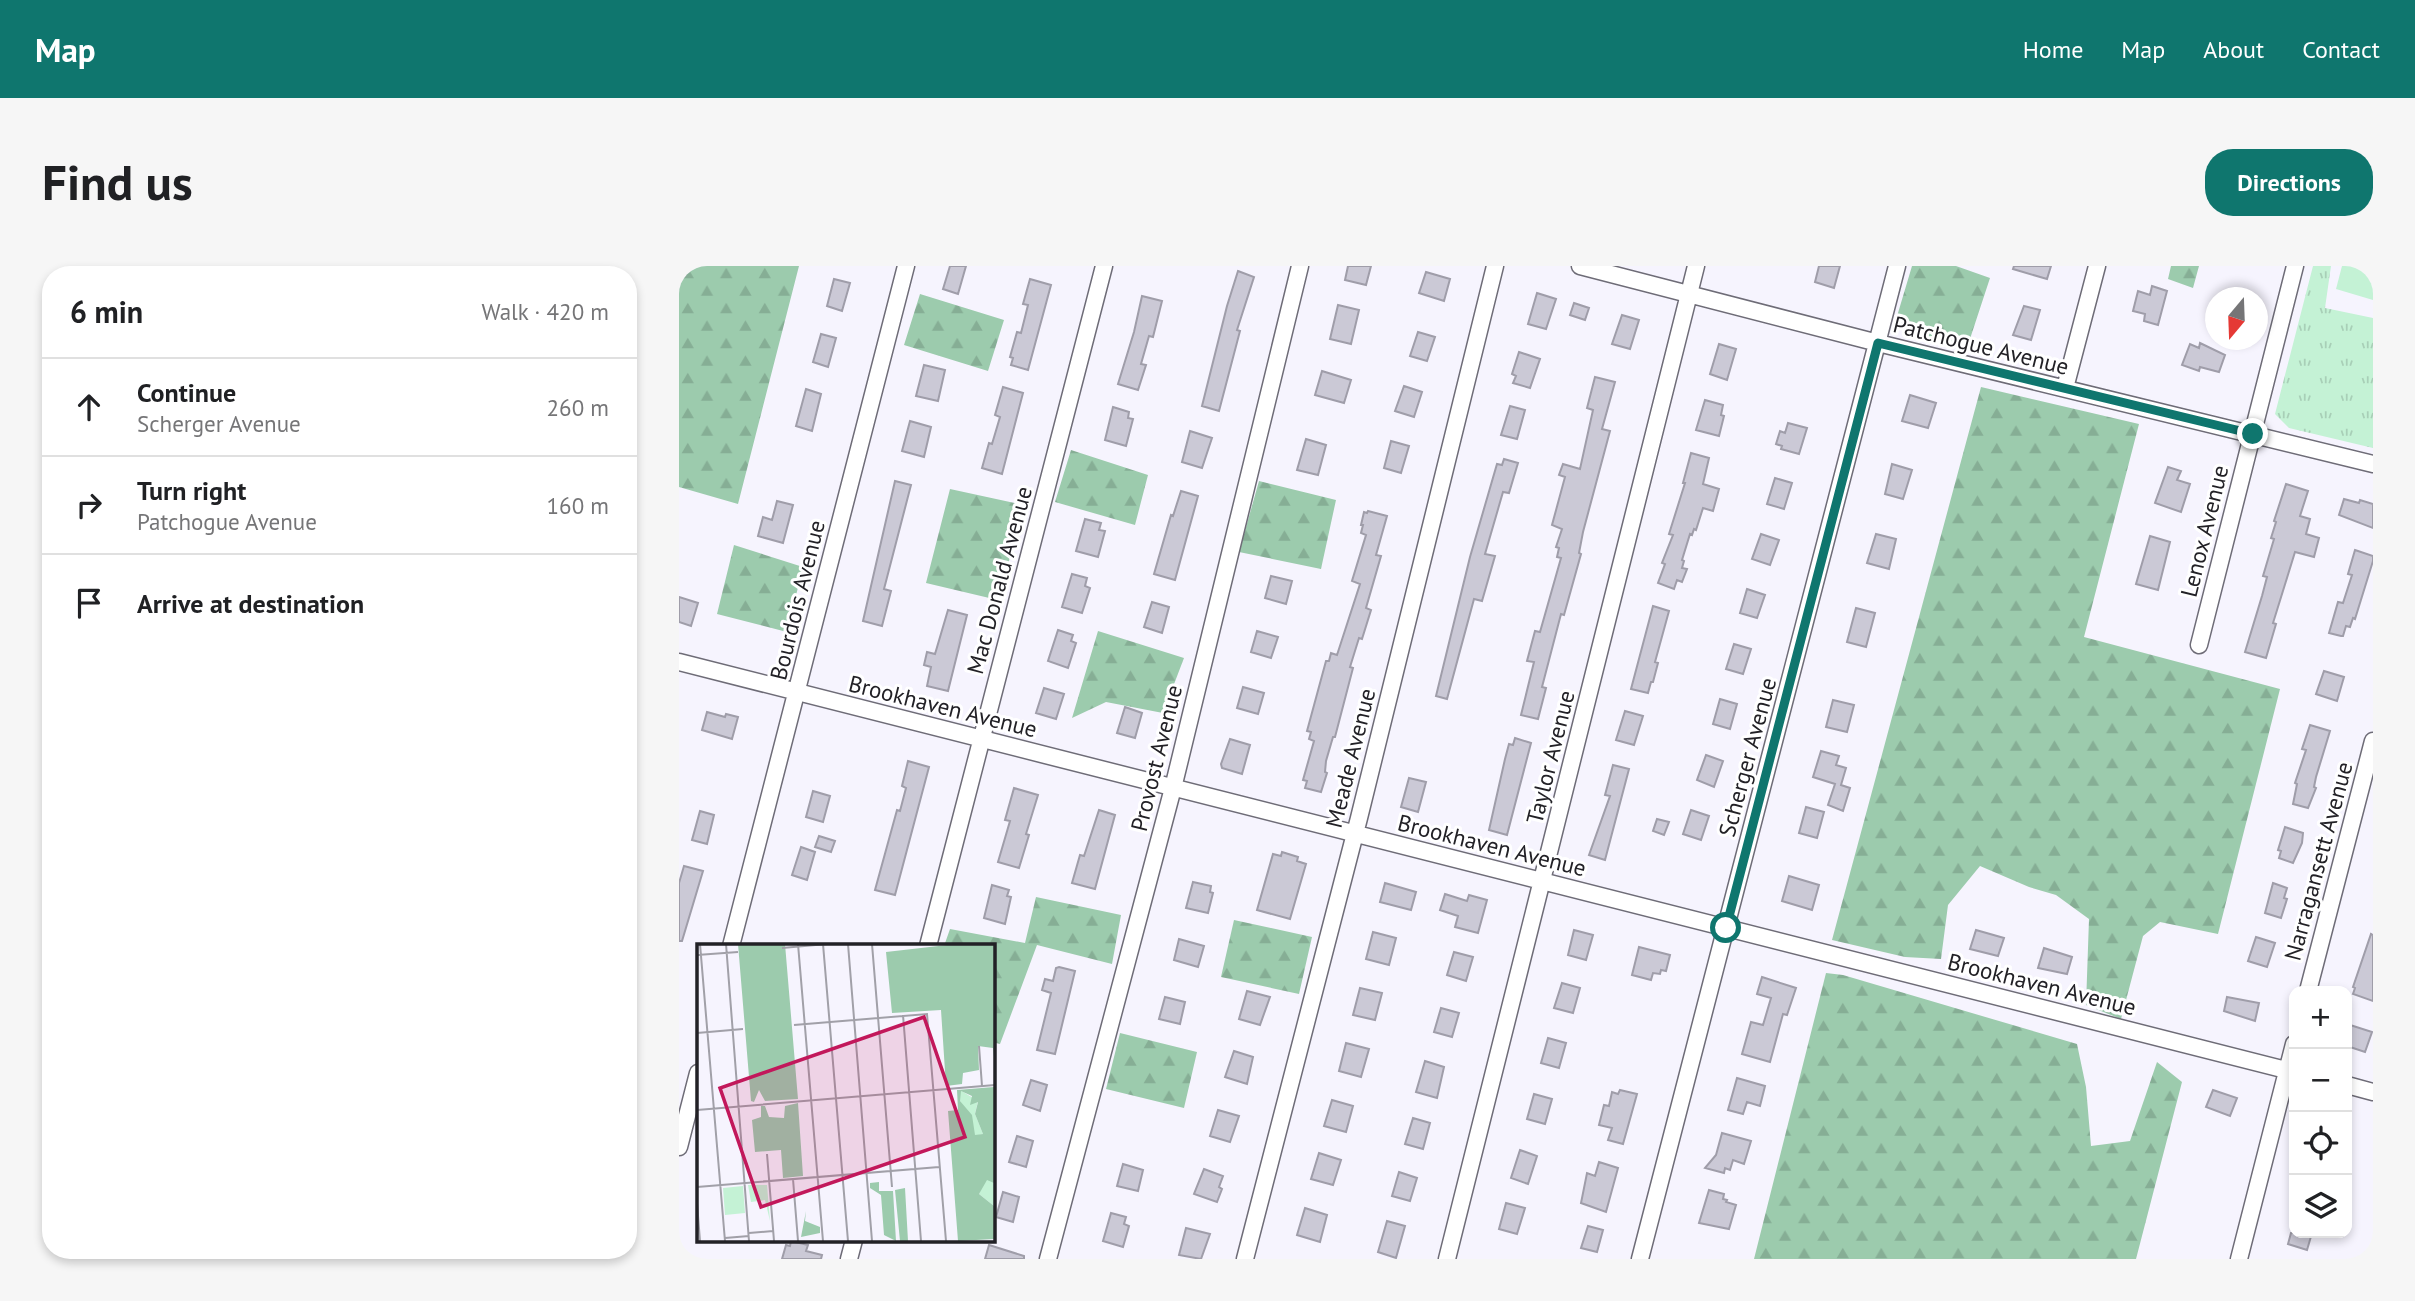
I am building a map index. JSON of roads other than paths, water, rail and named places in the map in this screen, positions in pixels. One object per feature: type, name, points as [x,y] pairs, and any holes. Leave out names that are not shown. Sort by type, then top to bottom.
[{"type":"street","name":"Bourdois Avenue","points":[[732,944],[906,266]]},
{"type":"street","name":"Mac Donald Avenue","points":[[929,944],[1104,266]]},
{"type":"street","name":"Provost Avenue","points":[[1048,1259],[1173,788],[1300,266]]},
{"type":"street","name":"Meade Avenue","points":[[1245,1259],[1355,834],[1495,266]]},
{"type":"street","name":"Patchogue Avenue","points":[[1580,266],[1878,343],[2373,464]]},
{"type":"street","name":"Taylor Avenue","points":[[1447,1259],[1696,266]]},
{"type":"street","name":"Scherger Avenue","points":[[1640,1259],[1897,266]]},
{"type":"street","points":[[2065,388],[2097,266]]},
{"type":"street","name":"Lenox Avenue","points":[[2199,645],[2295,266]]},
{"type":"street","name":"Brookhaven Avenue","points":[[679,662],[2289,1070]]},
{"type":"street","name":"Narragansett Avenue","points":[[2309,986],[2373,741]]},
{"type":"street","points":[[679,1147],[697,1077]]},
{"type":"street","points":[[2239,1259],[2289,1078]]},
{"type":"street","points":[[2352,1086],[2373,1092]]},
{"type":"street","points":[[849,1259],[853,1242]]}]
